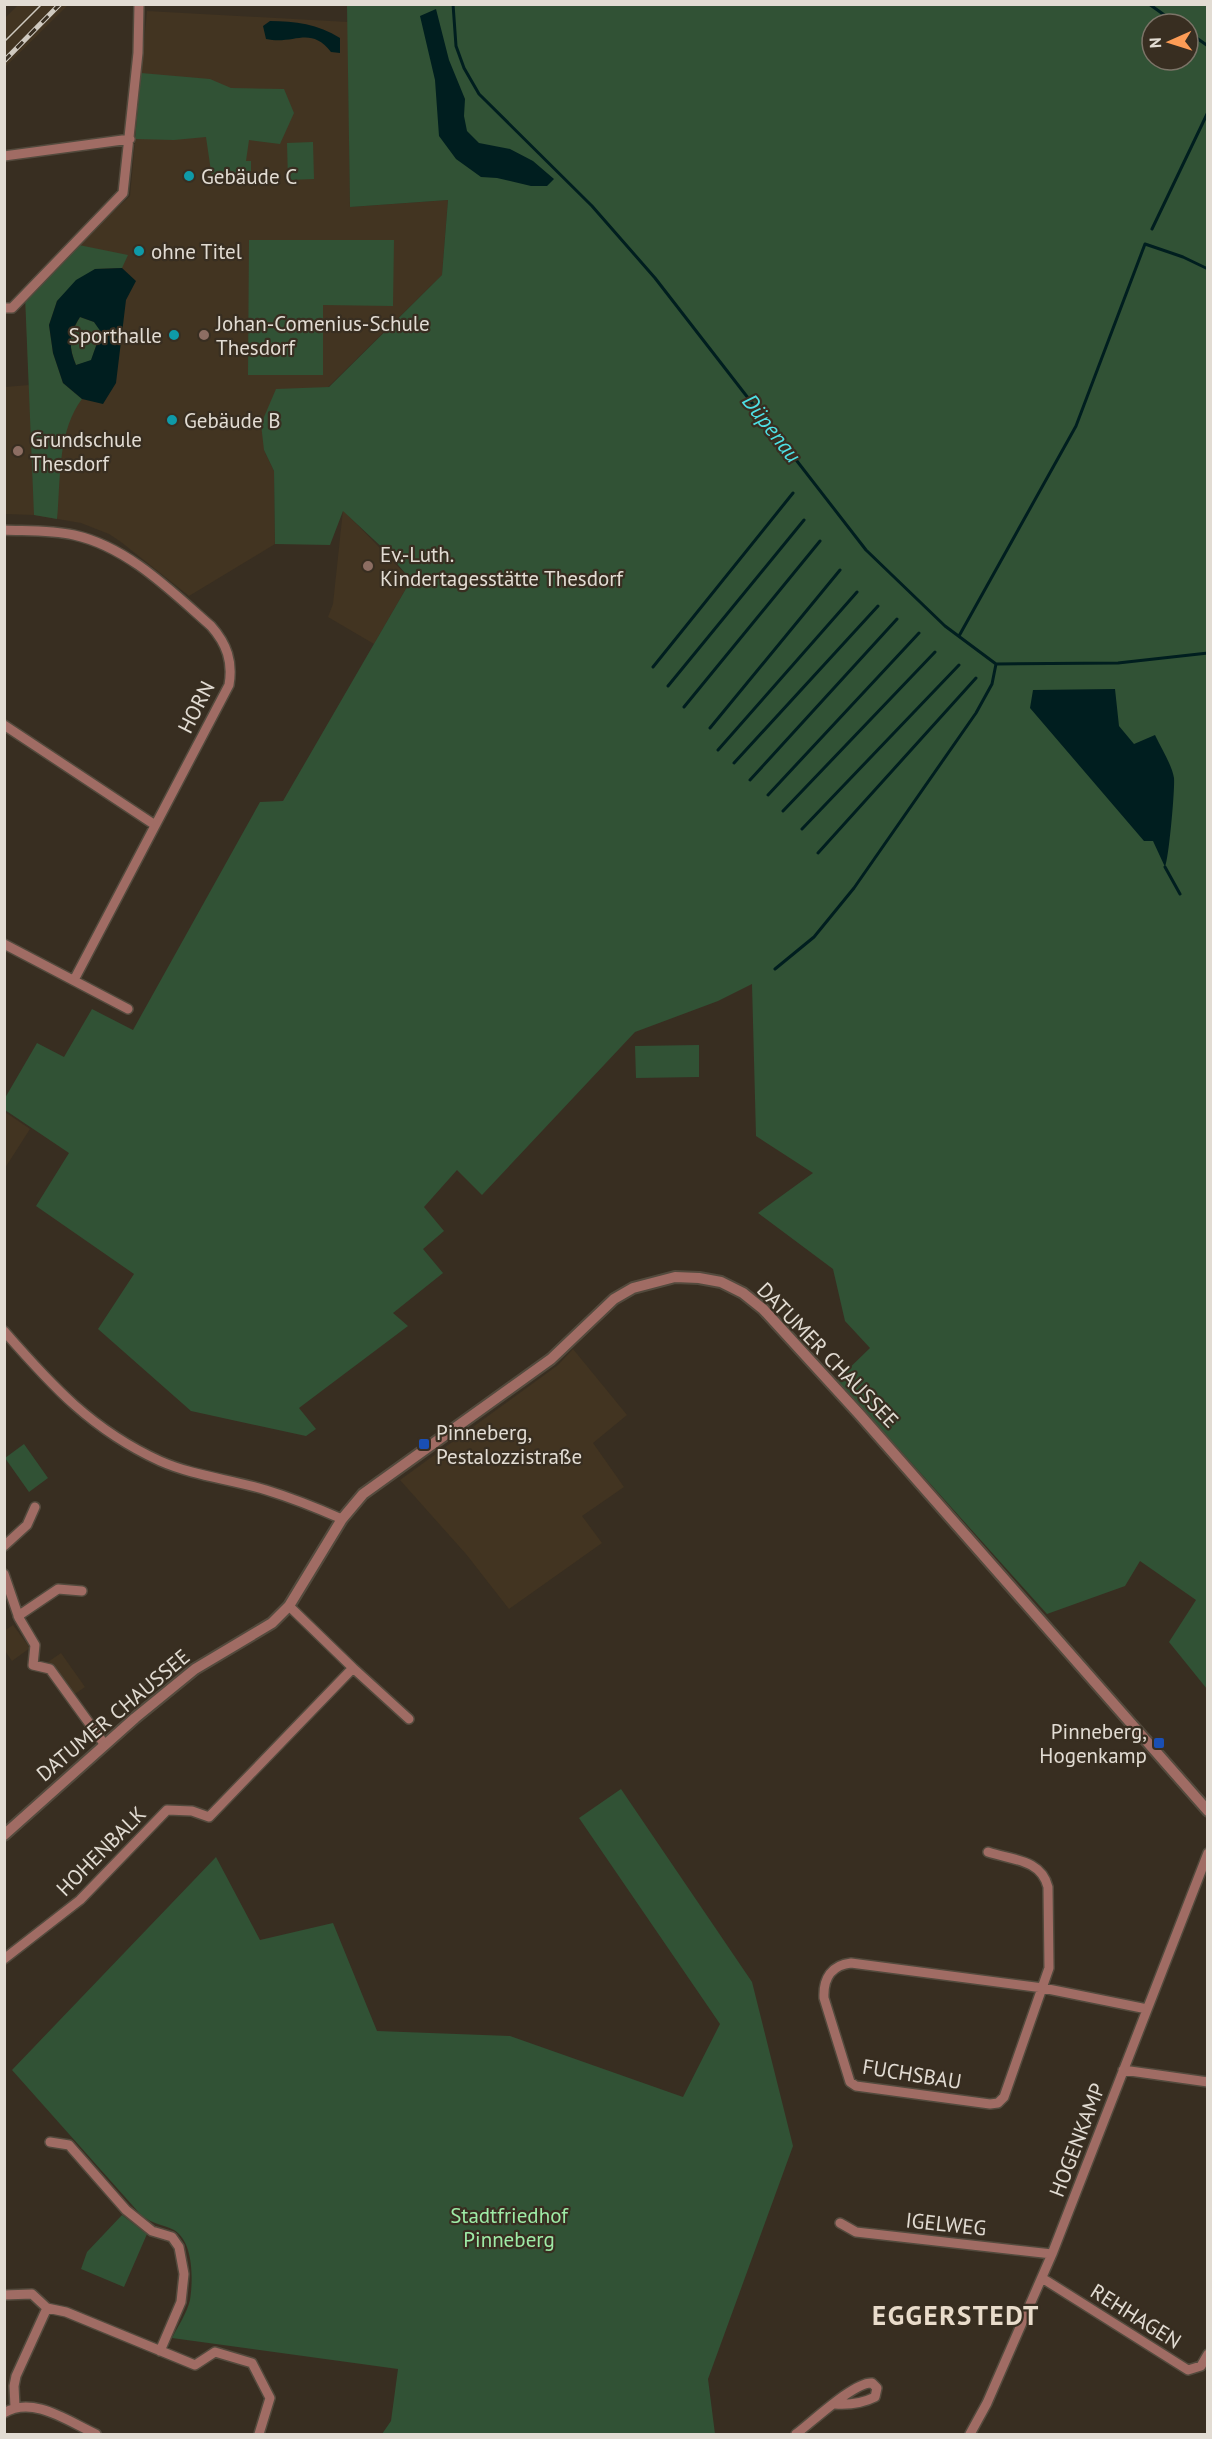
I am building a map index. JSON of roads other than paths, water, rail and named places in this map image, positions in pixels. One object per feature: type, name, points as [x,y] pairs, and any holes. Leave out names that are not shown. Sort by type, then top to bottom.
[{"type":"street","points":[[4,308],[12,308],[123,193],[138,52],[139,4]]},
{"type":"street","points":[[4,156],[130,139]]},
{"type":"street","name":"HORN","points":[[4,530],[73,535],[106,546],[124,556],[175,595],[221,638],[232,670],[229,685],[74,980]]},
{"type":"street","points":[[4,725],[155,825]]},
{"type":"street","points":[[4,944],[128,1009]]},
{"type":"street","name":"DATUMER CHAUSSEE","points":[[4,1835],[195,1669],[272,1623],[289,1606],[342,1519],[363,1494],[551,1359],[614,1299],[633,1288],[675,1277],[721,1282],[743,1293],[762,1309],[845,1398],[1208,1811]]},
{"type":"street","points":[[4,1330],[62,1396],[91,1420],[159,1460],[214,1479],[264,1490],[342,1519]]},
{"type":"street","points":[[4,1546],[27,1525],[35,1507]]},
{"type":"street","points":[[4,1574],[18,1616],[35,1645],[33,1665],[50,1669],[105,1745]]},
{"type":"street","points":[[18,1616],[58,1589],[82,1591]]},
{"type":"street","points":[[289,1606],[409,1719]]},
{"type":"street","name":"HOHENBALK","points":[[4,1959],[80,1900],[167,1810],[192,1811],[209,1817],[353,1668]]},
{"type":"street","name":"FUCHSBAU","points":[[988,1852],[1010,1860],[1028,1862],[1045,1875],[1048,1887],[1048,1968],[1042,1988],[1004,2097],[998,2103],[990,2104],[856,2086],[850,2082],[824,1998],[823,1985],[839,1964],[851,1963],[1042,1988],[1147,2009]]},
{"type":"street","name":"HOGENKAMP","points":[[970,2434],[987,2403],[1052,2254],[1208,1853]]},
{"type":"street","points":[[1123,2070],[1208,2082]]},
{"type":"street","points":[[50,2142],[69,2145],[126,2210],[152,2231],[172,2237],[179,2247],[184,2274],[181,2302],[160,2351]]},
{"type":"street","name":"IGELWEG","points":[[840,2223],[856,2232],[1052,2254]]},
{"type":"street","name":"REHHAGEN","points":[[1042,2278],[1188,2370],[1201,2366],[1208,2354]]},
{"type":"street","points":[[4,2295],[32,2294],[47,2308],[66,2312],[195,2365],[215,2352],[252,2363],[270,2398],[259,2434]]},
{"type":"street","points":[[15,2407],[16,2376],[47,2308]]},
{"type":"street","points":[[796,2434],[835,2404]]},
{"type":"street","points":[[4,2413],[15,2407],[36,2408],[96,2434]]},
{"type":"water","points":[[436,9],[449,60],[465,99],[464,116],[467,131],[479,143],[510,149],[533,161],[554,179],[547,186],[531,186],[497,178],[481,177],[456,159],[439,136],[435,80],[420,16]]},
{"type":"water","points":[[270,21],[306,24],[332,33],[340,38],[340,53],[331,52],[316,39],[266,39],[263,26]]},
{"type":"water","points":[[122,268],[136,281],[126,300],[116,383],[103,404],[82,399],[63,383],[53,353],[49,325],[57,301],[76,280],[95,269]],"holes":[[[80,317],[94,322],[101,332],[91,360],[76,365],[71,346],[74,329]]]},
{"type":"water","points":[[1115,689],[1119,726],[1134,744],[1155,735],[1173,773],[1173,808],[1165,867],[1153,841],[1144,841],[1030,708],[1033,690]]},
{"type":"waterway","name":"Düpenau","points":[[453,4],[456,46],[464,68],[479,94],[592,206],[655,278],[866,550],[945,626],[996,664],[1118,663],[1208,653]]},
{"type":"waterway","points":[[1149,4],[1160,12]]},
{"type":"waterway","points":[[1200,40],[1208,46]]},
{"type":"waterway","points":[[1152,229],[1208,112]]},
{"type":"waterway","points":[[959,636],[1076,426],[1145,244],[1183,257],[1208,269]]},
{"type":"waterway","points":[[653,667],[793,493]]},
{"type":"waterway","points":[[668,686],[804,520]]},
{"type":"waterway","points":[[684,707],[820,541]]},
{"type":"waterway","points":[[710,728],[840,570]]},
{"type":"waterway","points":[[718,750],[857,592]]},
{"type":"waterway","points":[[734,763],[878,606]]},
{"type":"waterway","points":[[750,780],[897,619]]},
{"type":"waterway","points":[[768,795],[919,633]]},
{"type":"waterway","points":[[783,811],[935,652]]},
{"type":"waterway","points":[[775,969],[814,937],[854,888],[976,713],[992,684],[996,664]]},
{"type":"waterway","points":[[802,829],[959,665]]},
{"type":"waterway","points":[[818,853],[976,678]]},
{"type":"waterway","points":[[1165,867],[1180,894]]},
{"type":"tram line","points":[[4,42],[42,4]]},
{"type":"railway","points":[[4,61],[60,4]]},
{"type":"place","name":"Gebäude C","points":[[189,176]]},
{"type":"place","name":"ohne Titel","points":[[139,251]]},
{"type":"place","name":"Sporthalle","points":[[174,335]]},
{"type":"place","name":"Johan-Comenius-Schule Thesdorf","points":[[204,335]]},
{"type":"place","name":"Gebäude B","points":[[172,420]]},
{"type":"place","name":"Grundschule Thesdorf","points":[[18,451]]},
{"type":"place","name":"Ev.-Luth. Kindertagesstätte Thesdorf","points":[[368,566]]},
{"type":"place","name":"Pinneberg, Pestalozzistraße","points":[[424,1444]]},
{"type":"place","name":"Pinneberg, Hogenkamp","points":[[1159,1743]]},
{"type":"district","name":"EGGERSTEDT","points":[[956,2315]]},
{"type":"park label","name":"Stadtfriedhof Pinneberg","points":[[509,2227]]}]
